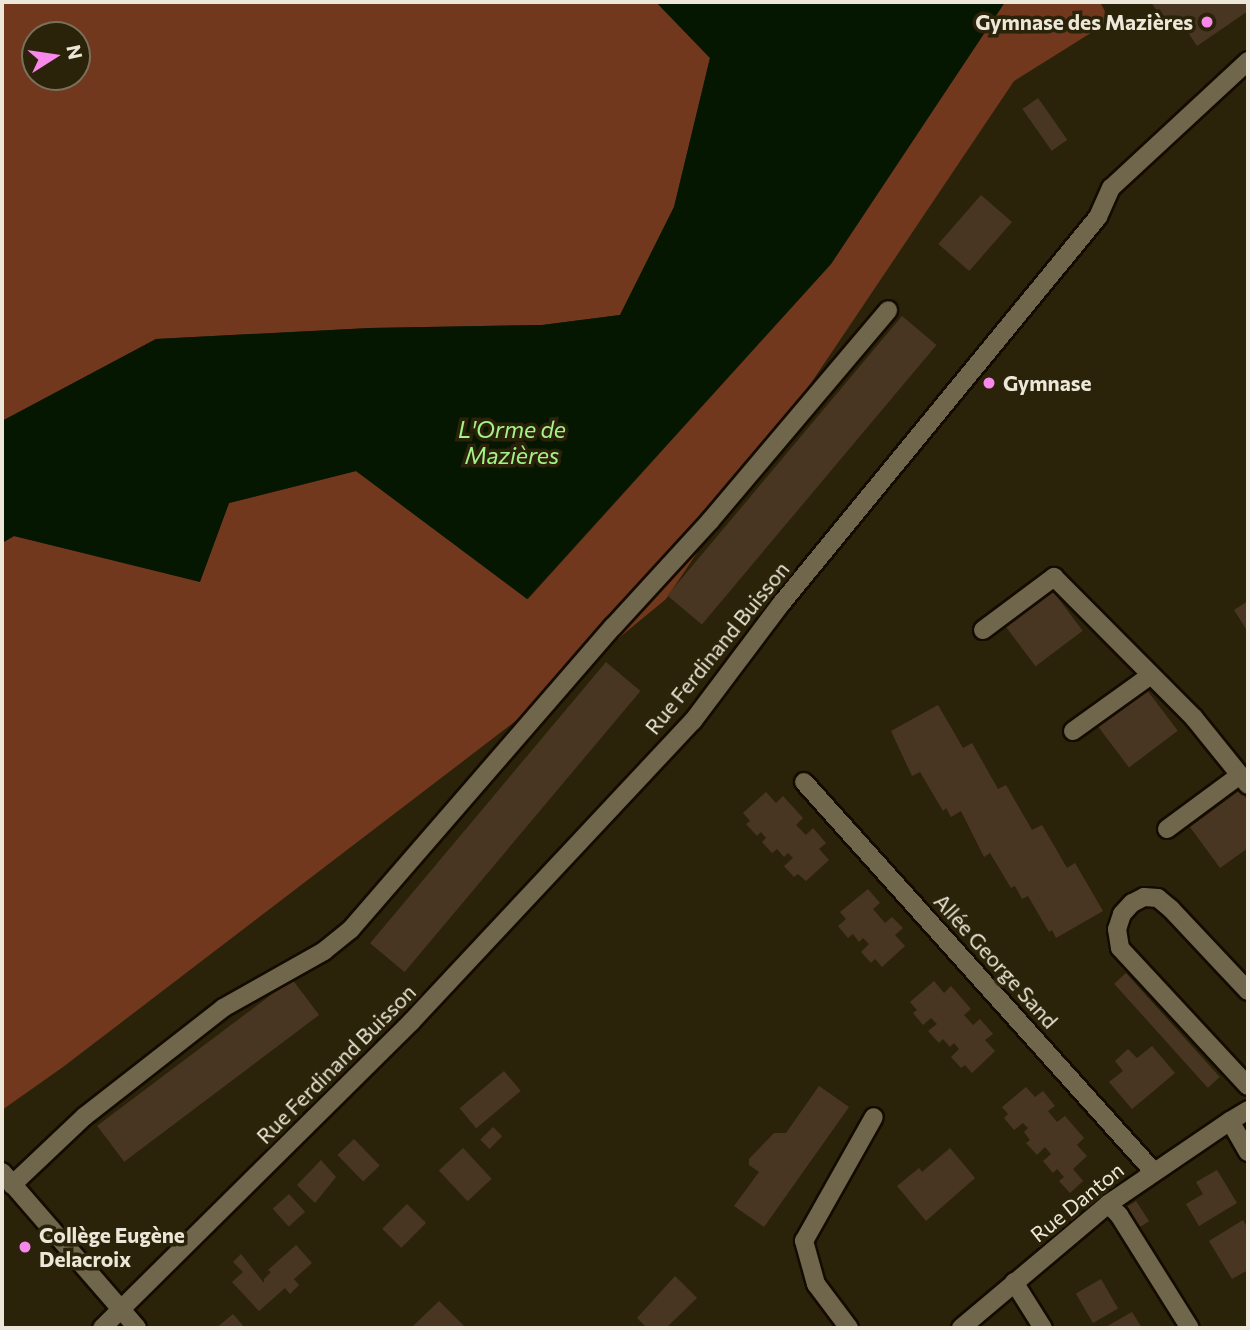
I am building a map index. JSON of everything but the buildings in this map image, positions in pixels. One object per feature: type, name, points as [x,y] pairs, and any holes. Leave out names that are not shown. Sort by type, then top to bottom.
[{"type":"street","name":"Rue Ferdinand Buisson","points":[[102,1328],[124,1310],[411,1022],[693,722],[790,594],[1098,217],[1111,188],[1248,61]]},
{"type":"street","points":[[137,1328],[7,1179],[223,1008],[324,951],[351,929],[604,638],[710,521],[888,310]]},
{"type":"street","points":[[983,630],[1054,577],[1195,718],[1244,780],[1167,829]]},
{"type":"street","points":[[1073,731],[1152,675]]},
{"type":"street","name":"Allée George Sand","points":[[804,782],[1153,1171]]},
{"type":"street","points":[[1248,991],[1158,898],[1144,897],[1132,903],[1122,914],[1117,929],[1120,948],[1248,1086]]},
{"type":"street","name":"Rue Danton","points":[[961,1328],[1108,1204],[1153,1171],[1248,1110]]},
{"type":"street","points":[[849,1328],[816,1284],[804,1241],[874,1117]]},
{"type":"street","points":[[1230,1121],[1248,1152]]},
{"type":"street","points":[[1108,1204],[1119,1215],[1190,1328]]},
{"type":"street","points":[[1014,1282],[1043,1328]]},
{"type":"shaded area","points":[[2,2],[656,2],[710,58],[674,207],[620,315],[542,325],[370,328],[156,339],[2,421]]},
{"type":"shaded area","points":[[1005,2],[1100,2],[1110,21],[1014,81],[666,599],[551,694],[63,1067],[2,1110],[2,543],[14,536],[200,581],[229,503],[356,471],[528,599],[831,264]]},
{"type":"water","name":"L'Orme de Mazières","points":[[656,2],[1005,2],[831,264],[527,599],[356,471],[229,503],[200,582],[14,536],[2,543],[2,421],[156,339],[370,328],[542,325],[620,315],[674,207],[710,58]]},
{"type":"place","name":"Gymnase des Mazières","points":[[1207,22]]},
{"type":"place","name":"Gymnase","points":[[989,383]]},
{"type":"place","name":"Collège Eugène Delacroix","points":[[25,1247]]}]
